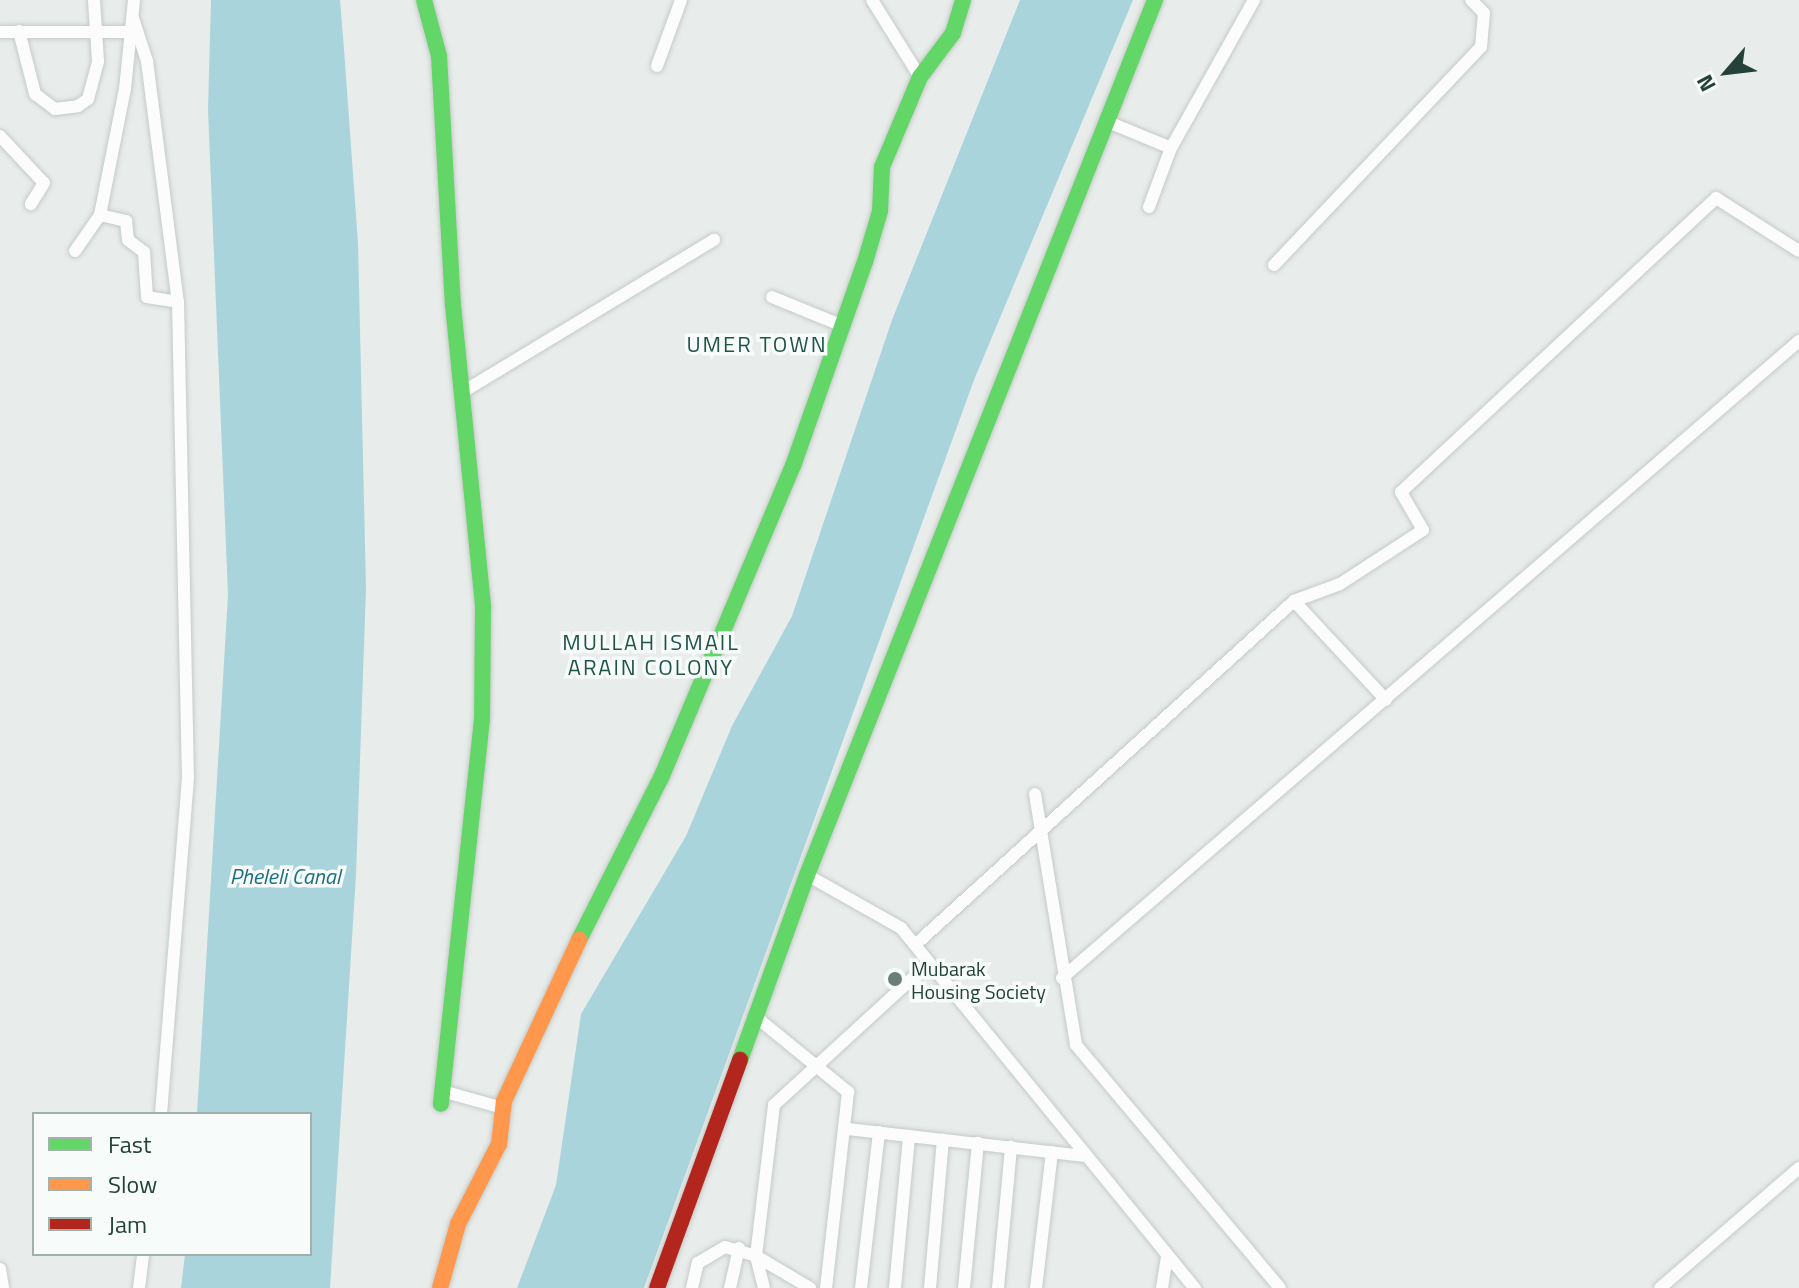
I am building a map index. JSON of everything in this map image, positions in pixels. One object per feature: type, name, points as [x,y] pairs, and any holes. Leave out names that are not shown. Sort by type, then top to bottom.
[{"type":"street","points":[[19,31],[35,94],[48,106],[69,110],[88,99],[98,61],[94,0]]},
{"type":"street","points":[[134,0],[133,18],[147,61],[178,302],[188,778],[161,1112]]},
{"type":"street","points":[[424,0],[439,56],[461,393],[483,608],[482,719],[442,1098],[503,1108]]},
{"type":"street","points":[[657,66],[681,0]]},
{"type":"street","points":[[872,0],[920,77]]},
{"type":"street","points":[[440,1288],[458,1224],[499,1144],[503,1108],[527,1044],[661,778],[793,466],[880,211],[882,167],[920,77],[940,57],[963,0]]},
{"type":"street","points":[[657,1288],[807,875],[1155,0]]},
{"type":"street","points":[[1149,207],[1171,148],[1254,0]]},
{"type":"street","points":[[1274,265],[1481,47],[1484,13],[1471,0]]},
{"type":"street","points":[[75,251],[100,215],[125,89],[126,32],[133,18]]},
{"type":"street","points":[[0,32],[126,32]]},
{"type":"street","points":[[1108,122],[1171,148]]},
{"type":"street","points":[[0,136],[44,183],[31,204]]},
{"type":"street","points":[[915,945],[1044,833],[1294,601],[1340,584],[1423,530],[1401,492],[1716,198],[1799,251]]},
{"type":"street","points":[[100,215],[126,221],[128,240],[144,252],[147,297],[178,302]]},
{"type":"street","points":[[461,393],[714,240]]},
{"type":"street","points":[[772,297],[843,326]]},
{"type":"street","points":[[1062,978],[1799,341]]},
{"type":"street","points":[[1294,601],[1386,700]]},
{"type":"street","points":[[1035,794],[1044,833],[1062,978],[1076,1045],[1093,1069],[1280,1288]]},
{"type":"street","points":[[807,875],[901,928],[1083,1156],[1195,1288]]},
{"type":"street","points":[[764,1288],[756,1256],[774,1105],[929,963]]},
{"type":"street","points":[[756,1017],[848,1092],[847,1129],[826,1288]]},
{"type":"street","points":[[847,1129],[1083,1156]]},
{"type":"street","points":[[861,1288],[879,1132]]},
{"type":"street","points":[[895,1288],[909,1136]]},
{"type":"street","points":[[930,1288],[943,1140]]},
{"type":"street","points":[[964,1288],[978,1143]]},
{"type":"street","points":[[998,1288],[1011,1147]]},
{"type":"street","points":[[1036,1288],[1052,1152]]},
{"type":"street","points":[[1660,1288],[1799,1168]]},
{"type":"street","points":[[692,1288],[698,1263],[725,1247],[739,1248],[756,1256],[810,1288]]},
{"type":"street","points":[[730,1288],[739,1248]]},
{"type":"street","points":[[1162,1288],[1167,1255]]},
{"type":"street","points":[[139,1288],[143,1256]]},
{"type":"street","points":[[0,1269],[3,1288]]},
{"type":"water","name":"Pheleli Canal","points":[[211,0],[340,0],[358,243],[366,588],[356,875],[330,1288],[181,1288],[185,1256],[312,1256],[312,1112],[197,1112],[228,595],[208,110]]},
{"type":"water","points":[[1020,0],[1133,0],[974,380],[644,1288],[517,1288],[556,1185],[581,1014],[686,836],[732,726],[792,616],[892,320]]},
{"type":"traffic: fast","points":[[424,0],[439,56],[453,305],[483,608],[482,719],[441,1104]]},
{"type":"traffic: fast","points":[[579,940],[661,778],[793,466],[865,262],[880,211],[882,167],[920,77],[953,33],[963,0]]},
{"type":"traffic: fast","points":[[740,1060],[807,875],[1155,0]]},
{"type":"traffic: slow","points":[[440,1288],[458,1224],[499,1144],[504,1101],[579,940]]},
{"type":"traffic: jam","points":[[657,1288],[740,1060]]},
{"type":"place","name":"Mubarak Housing Society","points":[[895,979]]},
{"type":"district","name":"UMER TOWN","points":[[757,345]]},
{"type":"district","name":"MULLAH ISMAIL ARAIN COLONY","points":[[651,654]]}]
